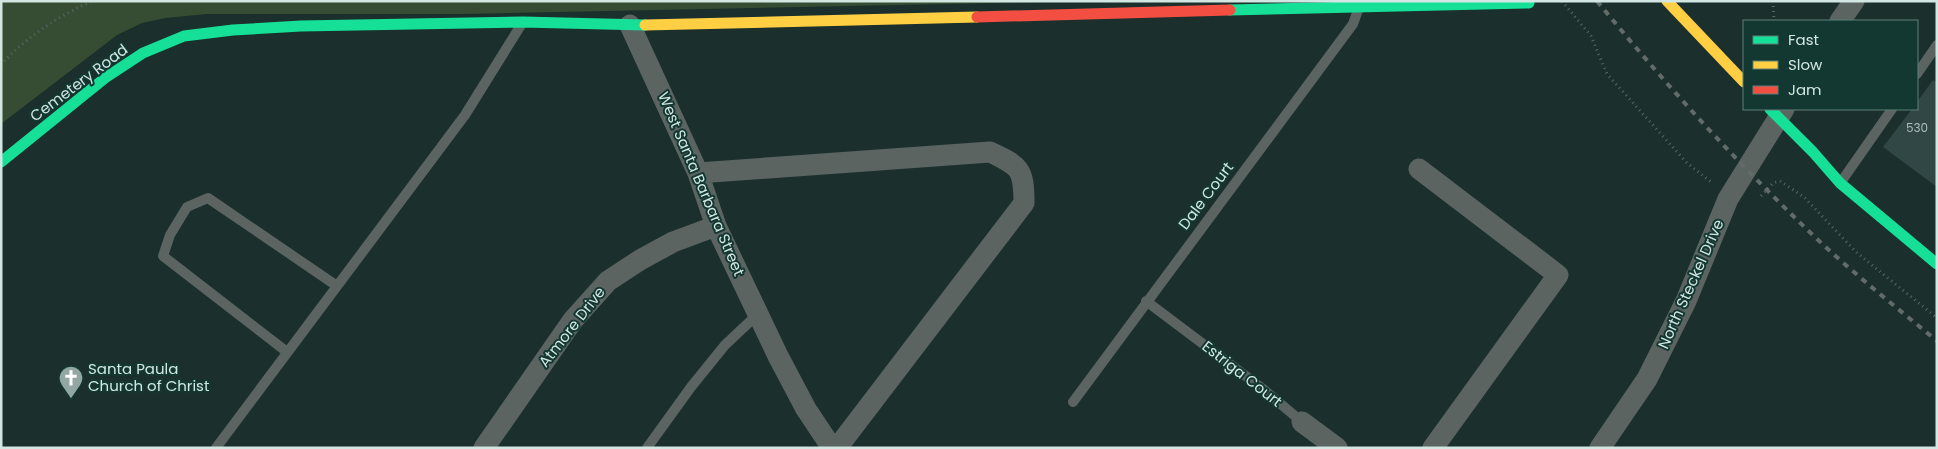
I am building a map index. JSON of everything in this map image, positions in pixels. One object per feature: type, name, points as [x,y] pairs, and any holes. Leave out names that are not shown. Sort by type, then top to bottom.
[{"type":"street","points":[[1667,1],[1743,81]]},
{"type":"street","points":[[1841,20],[1854,1]]},
{"type":"street","name":"Cemetery Road","points":[[1,162],[105,78],[143,53],[184,36],[233,30],[301,26],[523,22],[630,25],[1529,3]]},
{"type":"street","name":"West Santa Barbara Street","points":[[630,25],[698,173],[716,226],[758,314],[806,409],[832,448]]},
{"type":"street","points":[[1778,112],[1840,183],[1937,264]]},
{"type":"street","name":"North Steckel Drive","points":[[1600,448],[1647,379],[1686,301],[1728,199],[1778,112]]},
{"type":"street","points":[[698,173],[990,152],[1013,163],[1024,181],[1024,203],[837,448]]},
{"type":"street","points":[[1419,169],[1558,275],[1433,448]]},
{"type":"street","name":"Atmore Drive","points":[[484,448],[573,320],[608,281],[640,260],[673,242],[716,226]]},
{"type":"street","name":"Estriga Court","points":[[1302,422],[1337,448]]},
{"type":"lane","name":"Dale Court","points":[[1073,402],[1352,24],[1359,7]]},
{"type":"lane","points":[[216,448],[465,115],[523,22]]},
{"type":"lane","points":[[1918,73],[1937,46]]},
{"type":"lane","points":[[1840,183],[1891,110]]},
{"type":"lane","points":[[287,352],[164,256],[170,235],[187,207],[208,198],[337,286]]},
{"type":"lane","name":"Estriga Court","points":[[1146,301],[1263,389],[1302,422]]},
{"type":"lane","points":[[647,448],[691,387],[725,345],[758,314]]},
{"type":"path","points":[[1,66],[39,30],[74,8],[93,1]]},
{"type":"path","points":[[1773,1],[1774,20]]},
{"type":"green space","points":[[1,1],[1093,1],[462,14],[207,14],[165,18],[142,23],[117,35],[1,124]]},
{"type":"building","points":[[1933,80],[1937,82],[1937,187],[1883,147],[1911,110],[1918,110],[1918,101]]},
{"type":"railway","points":[[1597,1],[1649,63],[1758,181],[1845,264],[1937,341]]},
{"type":"traffic: fast","points":[[1230,10],[1529,3]]},
{"type":"traffic: fast","points":[[1,162],[105,78],[143,53],[184,36],[233,30],[301,26],[523,22],[645,25]]},
{"type":"traffic: fast","points":[[1771,110],[1813,152],[1840,183],[1937,264]]},
{"type":"traffic: slow","points":[[1667,1],[1743,81]]},
{"type":"traffic: slow","points":[[645,25],[977,17]]},
{"type":"traffic: jam","points":[[977,17],[1230,10]]},
{"type":"place","name":"Santa Paula Church of Christ","points":[[71,399]]}]
